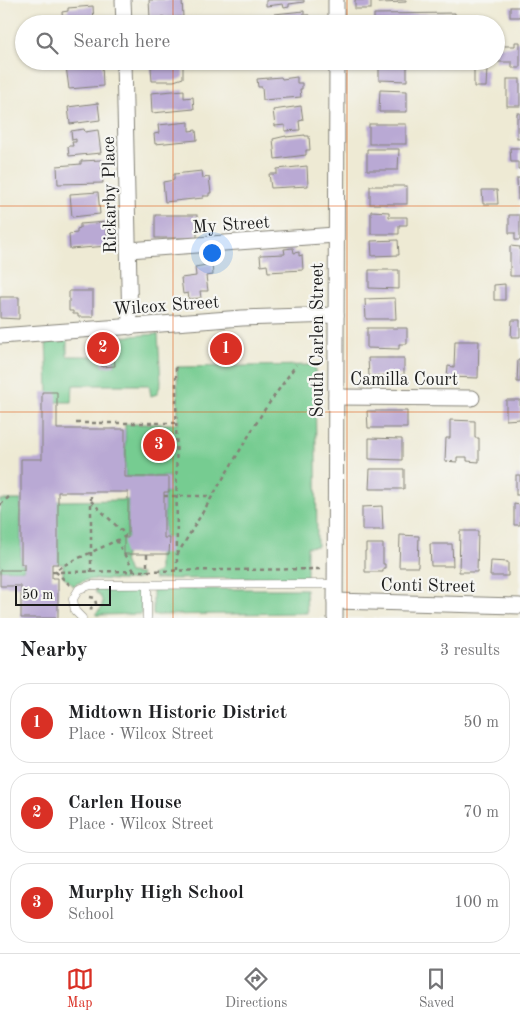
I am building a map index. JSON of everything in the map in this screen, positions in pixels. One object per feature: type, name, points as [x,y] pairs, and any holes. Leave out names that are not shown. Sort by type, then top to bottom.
[{"type":"street","points":[[123,0],[124,15]]},
{"type":"street","points":[[336,0],[336,15]]},
{"type":"street","name":"Rickarby Place","points":[[124,70],[130,327]]},
{"type":"street","name":"South Carlen Street","points":[[335,618],[337,70]]},
{"type":"street","name":"My Street","points":[[129,250],[335,235]]},
{"type":"street","name":"Wilcox Street","points":[[0,336],[242,318],[336,315]]},
{"type":"street","name":"Camilla Court","points":[[336,397],[472,398]]},
{"type":"street","name":"Conti Street","points":[[335,601],[520,606]]},
{"type":"lane","points":[[82,618],[75,611],[73,599],[79,589],[91,585],[335,584]]},
{"type":"lane","points":[[147,585],[147,618]]},
{"type":"path","points":[[177,555],[263,412],[296,365]]},
{"type":"path","points":[[176,366],[177,570]]},
{"type":"path","points":[[76,423],[176,423]]},
{"type":"path","points":[[0,505],[10,496]]},
{"type":"path","points":[[91,496],[91,596]]},
{"type":"path","points":[[164,496],[212,496]]},
{"type":"path","points":[[91,500],[127,535],[54,572],[320,569]]},
{"type":"path","points":[[116,540],[134,571]]},
{"type":"path","points":[[147,554],[147,585]]},
{"type":"path","points":[[86,599],[91,596]]},
{"type":"path","points":[[86,606],[91,608],[96,606],[96,600],[91,596]]},
{"type":"green space","points":[[158,334],[161,383],[157,394],[151,396],[149,385],[73,385],[72,402],[57,402],[48,392],[46,339],[67,338],[67,356],[102,356],[115,366],[114,353],[118,352],[117,337]]},
{"type":"green space","points":[[315,365],[317,546],[307,547],[307,578],[154,579],[152,575],[159,572],[159,554],[170,538],[164,538],[164,492],[168,492],[169,477],[125,477],[125,424],[178,424],[177,367]]},
{"type":"green space","points":[[0,500],[21,500],[21,564],[24,564],[24,570],[0,570]]},
{"type":"green space","points":[[128,500],[128,538],[124,560],[129,573],[141,574],[141,578],[133,580],[97,579],[81,582],[73,586],[63,576],[63,564],[58,564],[57,501]]},
{"type":"green space","points":[[96,589],[141,590],[141,614],[96,615],[101,609],[102,601],[101,597],[95,592]]},
{"type":"green space","points":[[153,589],[306,589],[307,613],[153,615]]},
{"type":"building","points":[[149,0],[182,0],[183,15],[150,15]]},
{"type":"building","points":[[266,0],[304,0],[304,2],[289,4],[289,7],[284,8],[283,4],[266,6]]},
{"type":"building","points":[[355,0],[371,0],[371,9],[355,9]]},
{"type":"building","points":[[378,0],[406,0],[406,2],[378,3]]},
{"type":"building","points":[[93,6],[94,15],[62,15],[62,12],[68,11],[68,8]]},
{"type":"building","points":[[510,7],[520,7],[520,17],[510,17]]},
{"type":"building","points":[[304,11],[304,15],[274,14]]},
{"type":"building","points":[[455,13],[455,15],[374,15]]},
{"type":"building","points":[[515,42],[520,42],[520,68],[512,68],[512,62],[505,62],[505,46],[515,46]]},
{"type":"building","points":[[67,70],[102,70],[103,86],[69,89]]},
{"type":"building","points":[[151,70],[183,70],[183,78],[174,81],[152,81]]},
{"type":"building","points":[[379,70],[407,70],[407,81],[379,80]]},
{"type":"building","points":[[474,70],[487,70],[486,87],[474,87]]},
{"type":"building","points":[[281,77],[282,79],[297,77],[297,83],[302,83],[302,89],[300,89],[301,97],[263,100],[262,87],[258,87],[257,79]]},
{"type":"building","points":[[507,79],[520,79],[520,106],[507,106]]},
{"type":"building","points":[[184,90],[184,98],[193,97],[194,109],[152,113],[151,93]]},
{"type":"building","points":[[380,90],[407,91],[407,112],[379,112]]},
{"type":"building","points":[[98,103],[100,120],[70,124],[68,107]]},
{"type":"building","points":[[301,106],[303,120],[299,121],[300,130],[285,131],[285,125],[275,126],[273,110]]},
{"type":"building","points":[[517,113],[520,113],[520,138],[517,138]]},
{"type":"building","points":[[189,122],[189,131],[196,130],[197,140],[155,144],[154,134],[159,133],[158,125]]},
{"type":"building","points":[[369,124],[406,124],[406,144],[369,144]]},
{"type":"building","points":[[84,129],[85,132],[98,130],[101,153],[69,156],[68,146],[73,146],[72,142],[76,142],[76,139],[72,140],[71,131]]},
{"type":"building","points":[[309,136],[310,150],[306,150],[306,155],[275,159],[273,139]]},
{"type":"building","points":[[510,148],[520,148],[520,169],[518,169],[518,162],[511,162]]},
{"type":"building","points":[[367,149],[399,149],[398,170],[367,170]]},
{"type":"building","points":[[101,160],[103,183],[58,184],[57,166],[81,164],[81,161]]},
{"type":"building","points":[[307,166],[308,186],[271,188],[269,174],[277,174],[277,169]]},
{"type":"building","points":[[202,171],[203,178],[209,177],[211,193],[209,193],[209,196],[165,202],[163,182],[174,180],[174,174]]},
{"type":"building","points":[[517,178],[520,178],[520,200],[518,200]]},
{"type":"building","points":[[370,186],[407,186],[407,204],[370,204]]},
{"type":"building","points":[[482,190],[497,190],[498,204],[483,204]]},
{"type":"building","points":[[98,192],[100,214],[72,217],[70,194]]},
{"type":"building","points":[[371,211],[389,212],[389,217],[407,217],[407,225],[399,225],[399,234],[371,234]]},
{"type":"building","points":[[155,215],[197,215],[197,238],[155,238]]},
{"type":"building","points":[[509,215],[520,215],[520,240],[515,240],[515,233],[509,233]]},
{"type":"building","points":[[106,222],[108,246],[70,249],[69,234],[77,233],[80,224]]},
{"type":"building","points":[[398,240],[399,255],[372,256],[371,241]]},
{"type":"building","points":[[510,246],[520,247],[520,276],[510,276]]},
{"type":"building","points":[[293,248],[294,253],[299,252],[299,256],[302,255],[303,270],[268,272],[267,265],[261,266],[260,255],[285,254],[284,249]]},
{"type":"building","points":[[212,264],[213,275],[206,276],[208,291],[200,291],[201,298],[189,299],[188,293],[183,294],[181,278],[196,276],[195,267]]},
{"type":"building","points":[[369,270],[399,270],[399,289],[369,288]]},
{"type":"building","points":[[505,284],[505,300],[494,300],[494,285]]},
{"type":"building","points":[[69,291],[93,291],[93,317],[78,317],[78,314],[73,314],[73,311],[69,311]]},
{"type":"building","points":[[0,297],[19,297],[19,319],[0,318]]},
{"type":"building","points":[[395,298],[396,319],[366,319],[365,299]]},
{"type":"building","points":[[512,320],[520,320],[520,337],[511,337]]},
{"type":"building","points":[[367,328],[407,328],[407,344],[399,344],[399,349],[367,348]]},
{"type":"building","points":[[117,337],[118,353],[114,353],[115,366],[102,367],[101,352],[90,353],[89,343],[102,342],[101,338]]},
{"type":"building","points":[[455,341],[479,341],[478,378],[447,377],[448,366],[454,367]]},
{"type":"building","points":[[368,358],[404,358],[404,375],[369,376]]},
{"type":"building","points":[[518,360],[520,360],[520,382],[517,382]]},
{"type":"building","points":[[42,392],[57,392],[57,429],[125,429],[125,477],[169,477],[169,492],[164,492],[164,538],[170,538],[169,554],[124,554],[124,538],[128,538],[128,492],[58,492],[58,564],[52,564],[52,578],[58,578],[58,618],[21,618],[21,586],[0,586],[0,570],[24,570],[24,564],[21,564],[21,459],[42,459]]},
{"type":"building","points":[[506,400],[520,400],[520,419],[506,420]]},
{"type":"building","points":[[367,411],[407,411],[407,428],[368,428]]},
{"type":"building","points":[[450,420],[475,421],[475,438],[479,438],[479,462],[467,461],[467,457],[457,457],[457,462],[445,461],[446,438],[450,438]]},
{"type":"building","points":[[369,438],[402,439],[402,460],[369,459]]},
{"type":"building","points":[[370,469],[404,469],[404,489],[369,489]]},
{"type":"building","points":[[516,475],[520,475],[520,495],[516,495]]},
{"type":"building","points":[[514,504],[520,505],[520,525],[514,525]]},
{"type":"building","points":[[382,506],[383,530],[362,530],[362,507]]},
{"type":"building","points":[[460,531],[478,531],[477,572],[459,572]]},
{"type":"building","points":[[400,535],[419,536],[418,567],[399,567]]},
{"type":"building","points":[[366,544],[383,544],[383,564],[385,564],[385,568],[383,568],[383,572],[365,572]]},
{"type":"building","points":[[430,544],[452,544],[453,566],[431,566]]},
{"type":"building","points":[[491,561],[508,562],[508,576],[490,576]]},
{"type":"place","name":"Carlen House","points":[[103,348]]},
{"type":"place","name":"Midtown Historic District","points":[[226,349]]},
{"type":"place","name":"Murphy High School","points":[[159,445]]}]
